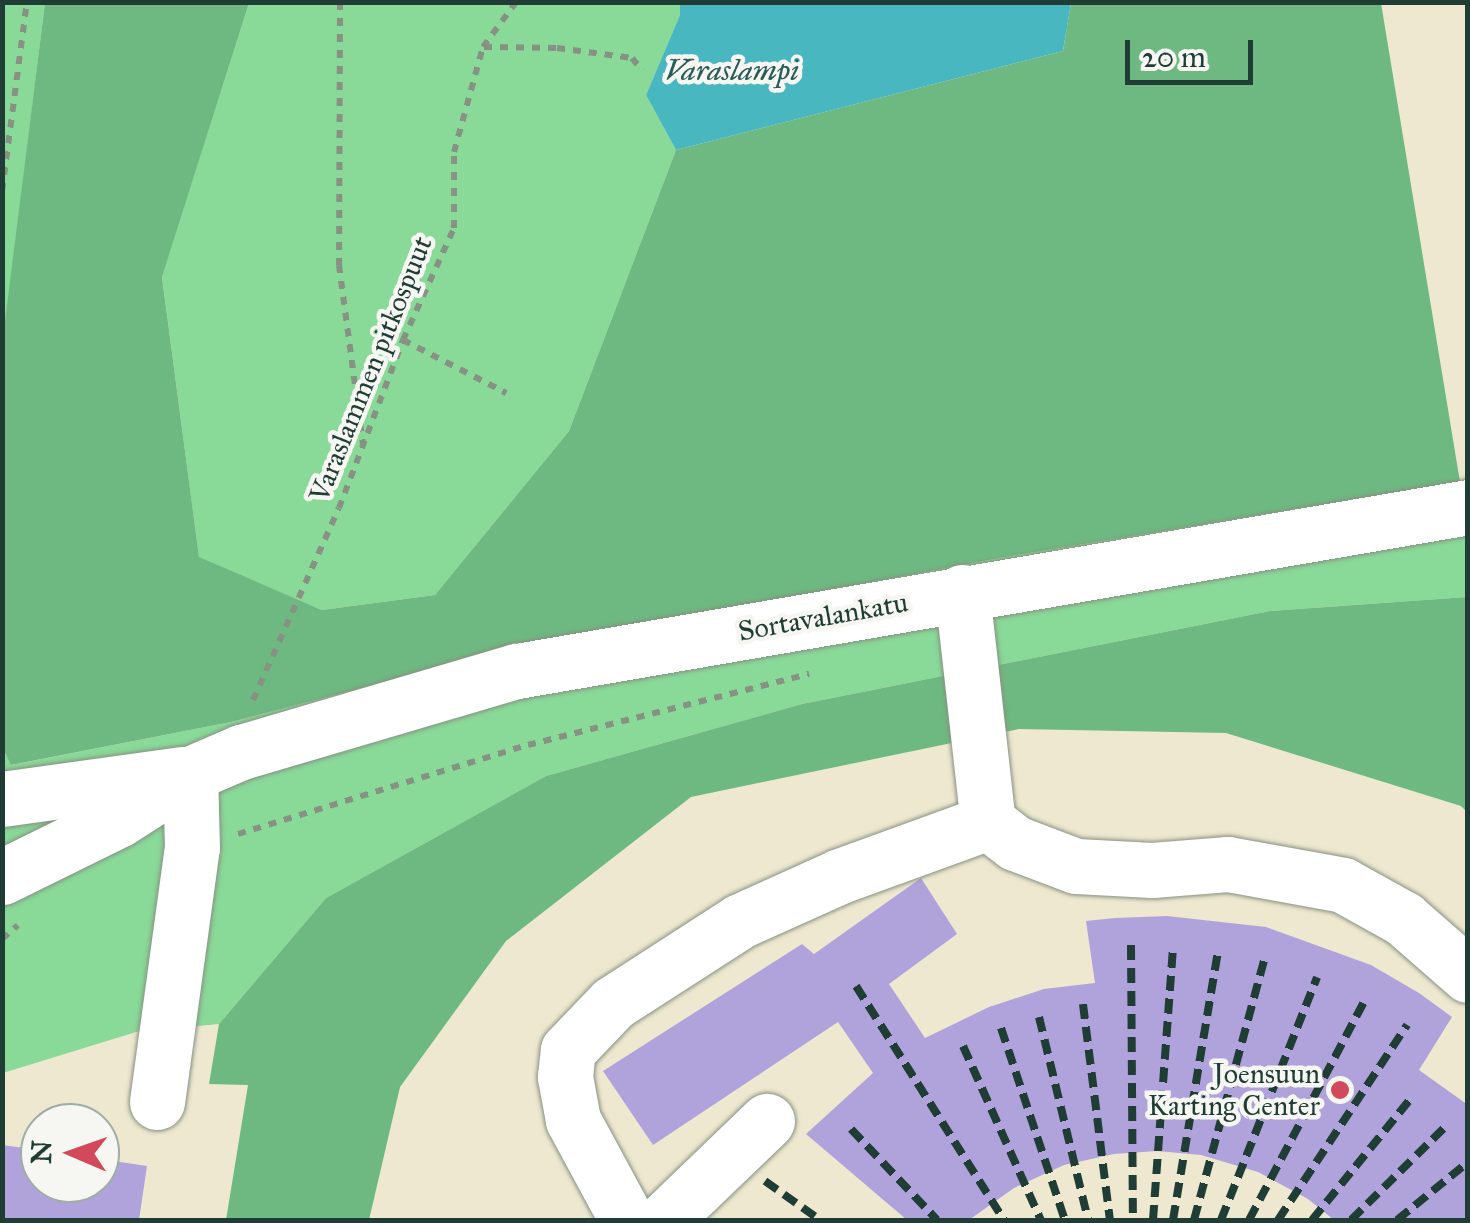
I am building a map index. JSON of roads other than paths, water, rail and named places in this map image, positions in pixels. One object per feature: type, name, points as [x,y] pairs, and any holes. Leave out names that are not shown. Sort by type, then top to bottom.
[{"type":"street","name":"Sortavalankatu","points":[[2,877],[118,820],[190,774],[241,752],[517,671],[1468,507]]},
{"type":"street","points":[[962,592],[988,822],[1014,843],[1076,866],[1152,870],[1228,864],[1343,885],[1404,920],[1468,974]]},
{"type":"street","name":"Sortavalankatu","points":[[2,799],[190,774]]},
{"type":"street","points":[[158,1102],[192,848],[190,774]]},
{"type":"street","points":[[627,1220],[573,1120],[565,1078],[568,1050],[614,1003],[740,921],[840,876],[988,822]]},
{"type":"street","points":[[664,1220],[767,1121]]},
{"type":"water","name":"Varaslampi","points":[[680,2],[1071,3],[1063,51],[676,150],[646,95],[680,15]]},
{"type":"railway","points":[[1131,945],[1133,1220]]},
{"type":"railway","points":[[1153,1220],[1173,946]]},
{"type":"railway","points":[[1173,1220],[1218,951]]},
{"type":"railway","points":[[1194,1220],[1264,960]]},
{"type":"railway","points":[[1221,1220],[1317,977]]},
{"type":"railway","points":[[856,986],[1004,1220]]},
{"type":"railway","points":[[1249,1220],[1366,998]]},
{"type":"railway","points":[[1083,1004],[1110,1220]]},
{"type":"railway","points":[[1039,1017],[1088,1220]]},
{"type":"railway","points":[[1278,1220],[1407,1025]]},
{"type":"railway","points":[[1001,1028],[1065,1220]]},
{"type":"railway","points":[[963,1046],[1041,1220]]},
{"type":"railway","points":[[1312,1220],[1412,1097]]},
{"type":"railway","points":[[1351,1220],[1444,1128]]},
{"type":"railway","points":[[851,1129],[937,1220]]},
{"type":"railway","points":[[1397,1220],[1468,1162]]},
{"type":"railway","points":[[765,1181],[820,1220]]},
{"type":"place","name":"Joensuun Karting Center","points":[[1340,1090]]}]
